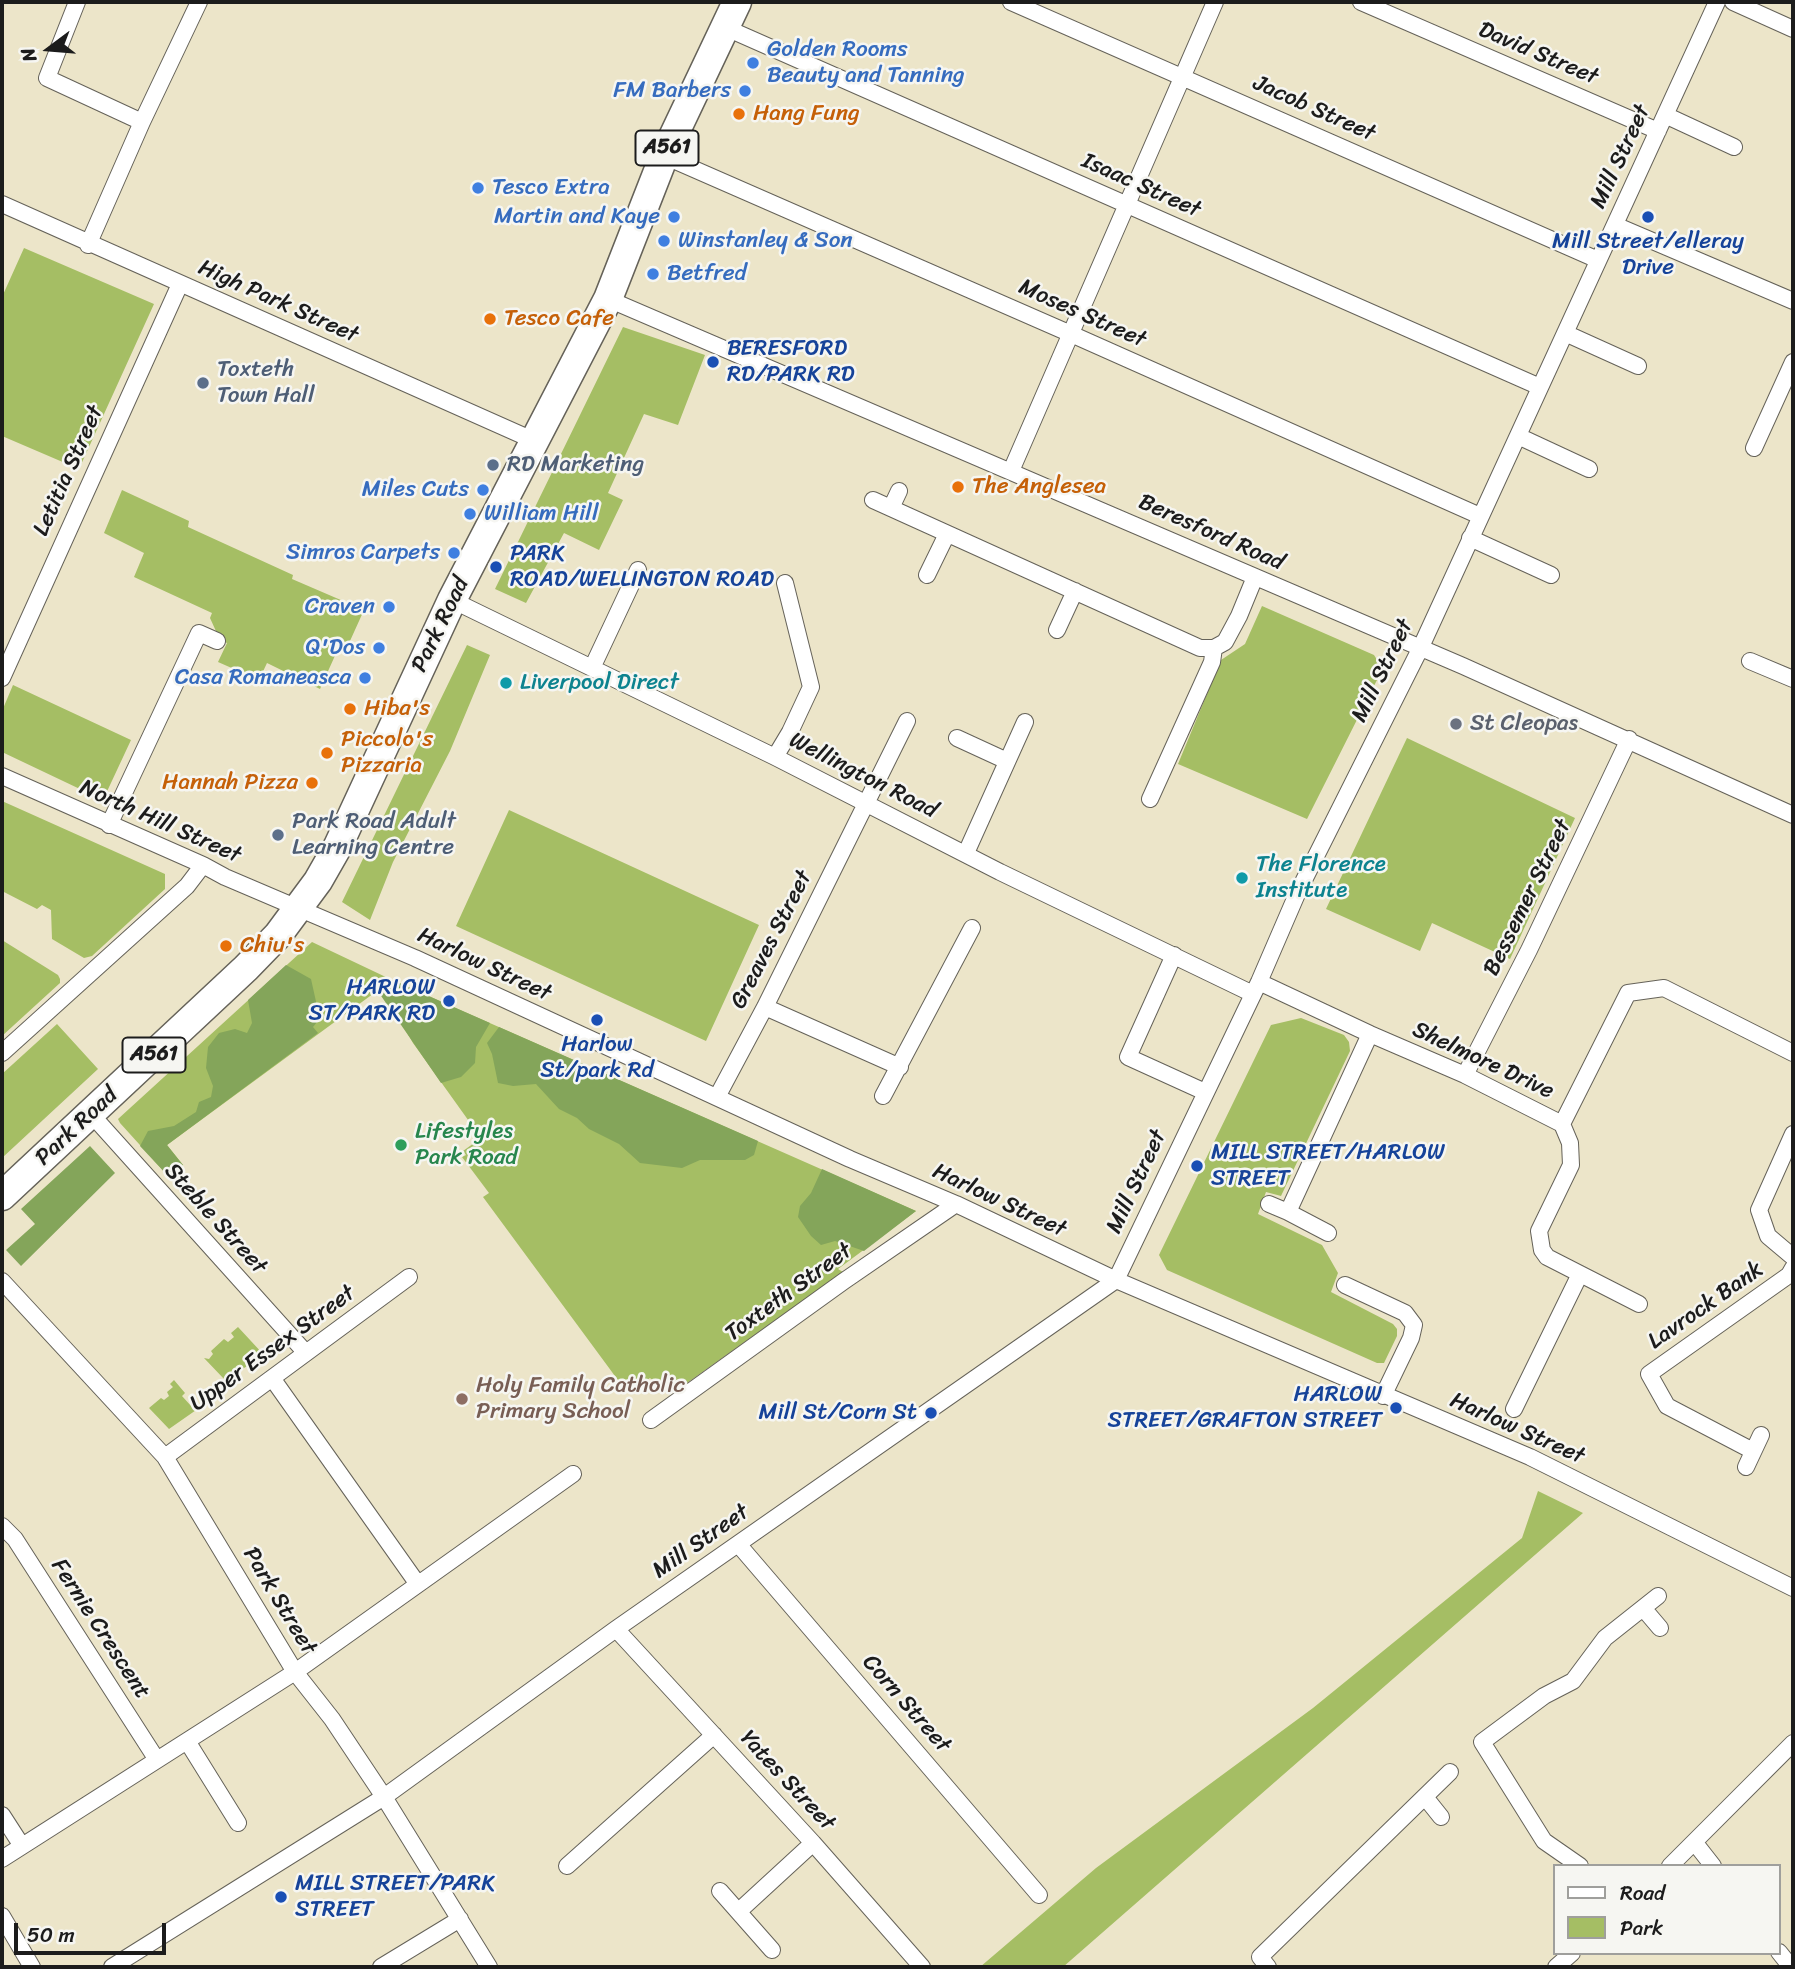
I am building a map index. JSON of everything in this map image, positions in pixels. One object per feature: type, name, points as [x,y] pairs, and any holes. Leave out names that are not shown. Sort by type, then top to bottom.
[{"type":"highway","name":"Park Road","points":[[2,1196],[246,968],[278,936],[300,908],[338,846],[452,600],[608,299],[663,156],[737,2]]},
{"type":"street","points":[[78,2],[47,78],[142,122]]},
{"type":"street","points":[[88,244],[199,2]]},
{"type":"street","name":"Jacob Street","points":[[1011,2],[1598,260]]},
{"type":"street","points":[[1011,471],[1215,2]]},
{"type":"street","name":"David Street","points":[[1362,2],[1658,131]]},
{"type":"street","name":"Mill Street","points":[[112,1967],[384,1797],[616,1629],[1116,1280],[1256,988],[1297,894],[1420,649],[1717,2]]},
{"type":"street","points":[[1733,2],[1793,29]]},
{"type":"street","name":"Isaac Street","points":[[724,27],[1540,387]]},
{"type":"street","points":[[1665,115],[1734,147]]},
{"type":"street","name":"Moses Street","points":[[663,156],[1480,516]]},
{"type":"street","name":"High Park Street","points":[[2,204],[536,441]]},
{"type":"street","points":[[1615,225],[1793,301]]},
{"type":"street","name":"Letitia Street","points":[[2,678],[180,284]]},
{"type":"street","name":"Beresford Road","points":[[608,299],[1255,577],[1629,740],[1793,815]]},
{"type":"street","points":[[1564,333],[1638,366]]},
{"type":"street","points":[[1754,448],[1793,362]]},
{"type":"street","points":[[1518,436],[1589,468]]},
{"type":"street","points":[[891,508],[898,491]]},
{"type":"street","points":[[873,500],[1200,648],[1214,648],[1224,642],[1232,631],[1255,577]]},
{"type":"street","points":[[927,575],[947,534]]},
{"type":"street","points":[[1470,538],[1551,575]]},
{"type":"street","points":[[592,668],[638,570]]},
{"type":"street","points":[[775,757],[811,687],[785,583]]},
{"type":"street","points":[[1057,630],[1075,591]]},
{"type":"street","name":"Wellington Road","points":[[452,600],[1174,956],[1256,988]]},
{"type":"street","points":[[109,825],[200,633],[218,641]]},
{"type":"street","points":[[1150,799],[1212,662],[1214,648]]},
{"type":"street","points":[[1750,661],[1793,680]]},
{"type":"street","name":"Greaves Street","points":[[717,1097],[765,1007],[907,721]]},
{"type":"street","points":[[966,853],[1025,722]]},
{"type":"street","points":[[957,738],[1007,761]]},
{"type":"street","name":"Bessemer Street","points":[[1465,1075],[1529,950],[1629,740]]},
{"type":"street","name":"North Hill Street","points":[[2,776],[300,908]]},
{"type":"street","points":[[2,1054],[187,886],[203,865]]},
{"type":"street","name":"Harlow Street","points":[[300,908],[415,958],[850,1159],[956,1204],[1116,1280],[1530,1457],[1793,1588]]},
{"type":"street","points":[[883,1096],[972,928]]},
{"type":"street","points":[[1174,956],[1128,1057],[1205,1092]]},
{"type":"street","name":"Shelmore Drive","points":[[1256,988],[1465,1075],[1562,1124],[1570,1143],[1571,1166],[1539,1231],[1539,1240],[1547,1257],[1639,1304]]},
{"type":"street","points":[[1562,1124],[1628,993],[1664,988],[1793,1053]]},
{"type":"street","points":[[765,1007],[900,1067]]},
{"type":"street","points":[[1289,1212],[1370,1034]]},
{"type":"street","name":"Steble Street","points":[[91,1114],[306,1353]]},
{"type":"street","points":[[1793,1134],[1759,1210],[1769,1236],[1793,1257]]},
{"type":"street","name":"Toxteth Street","points":[[651,1420],[956,1204]]},
{"type":"street","points":[[1269,1204],[1328,1233]]},
{"type":"street","name":"Lavrock Bank","points":[[1753,1451],[1667,1406],[1649,1374],[1789,1275],[1793,1268]]},
{"type":"street","points":[[1514,1409],[1580,1274]]},
{"type":"street","name":"Upper Essex Street","points":[[165,1457],[409,1277]]},
{"type":"street","name":"Park Street","points":[[2,1281],[165,1457],[295,1672],[332,1719],[384,1797],[489,1967]]},
{"type":"street","points":[[1345,1285],[1405,1313],[1414,1325],[1411,1338],[1383,1396]]},
{"type":"street","points":[[272,1378],[418,1583]]},
{"type":"street","points":[[1746,1467],[1761,1435]]},
{"type":"street","points":[[2,1859],[295,1672],[573,1474]]},
{"type":"street","name":"Fernie Crescent","points":[[2,1526],[15,1539],[157,1760]]},
{"type":"street","name":"Corn Street","points":[[738,1544],[1040,1895]]},
{"type":"street","points":[[1577,1864],[1544,1841],[1482,1742],[1544,1696],[1573,1681],[1605,1638],[1658,1596]]},
{"type":"street","points":[[1643,1608],[1660,1628]]},
{"type":"street","name":"Yates Street","points":[[616,1629],[813,1843],[922,1967]]},
{"type":"street","points":[[567,1866],[714,1735]]},
{"type":"street","points":[[187,1741],[238,1823]]},
{"type":"street","points":[[1673,1864],[1793,1743]]},
{"type":"street","points":[[1268,1967],[1260,1957],[1450,1772]]},
{"type":"street","points":[[1425,1797],[1441,1817]]},
{"type":"street","points":[[2,1815],[22,1846]]},
{"type":"street","points":[[739,1911],[813,1843]]},
{"type":"street","points":[[1696,1843],[1712,1864]]},
{"type":"street","points":[[720,1891],[772,1950]]},
{"type":"street","points":[[2,1916],[32,1967]]},
{"type":"street","points":[[381,1967],[460,1919]]},
{"type":"street","points":[[1556,1967],[1570,1955]]},
{"type":"green space","points":[[24,248],[154,304],[79,469],[2,436],[2,297]]},
{"type":"green space","points":[[623,327],[705,355],[678,425],[644,414],[608,493],[623,500],[599,550],[564,533],[526,603],[495,589]]},
{"type":"green space","points":[[122,490],[189,521],[188,527],[293,575],[292,579],[364,610],[345,652],[338,649],[320,689],[267,663],[259,680],[218,662],[227,643],[220,640],[210,618],[212,613],[134,577],[144,553],[104,533]]},
{"type":"green space","points":[[1262,606],[1374,655],[1379,663],[1380,674],[1307,819],[1178,764],[1221,660],[1245,644]]},
{"type":"green space","points":[[467,645],[490,655],[450,751],[393,862],[370,920],[342,902]]},
{"type":"green space","points":[[13,685],[131,740],[103,800],[2,752],[2,711]]},
{"type":"green space","points":[[1407,738],[1575,818],[1510,959],[1432,923],[1420,951],[1326,909]]},
{"type":"green space","points":[[2,801],[165,874],[165,889],[92,956],[84,958],[52,939],[51,910],[42,905],[37,909],[2,891]]},
{"type":"green space","points":[[509,810],[759,925],[706,1041],[456,926]]},
{"type":"green space","points":[[2,940],[58,975],[60,983],[2,1036]]},
{"type":"green space","points":[[312,942],[916,1211],[838,1269],[843,1272],[680,1388],[674,1391],[662,1389],[650,1378],[626,1391],[483,1197],[489,1193],[462,1157],[466,1155],[463,1151],[481,1138],[413,1043],[381,988],[167,1145],[183,1165],[168,1176],[120,1123],[118,1119]]},
{"type":"green space","points":[[286,965],[311,979],[317,1006],[317,1022],[313,1027],[318,1033],[167,1145],[183,1165],[168,1176],[140,1146],[148,1131],[174,1126],[196,1112],[199,1102],[211,1097],[213,1086],[206,1068],[208,1047],[219,1033],[235,1029],[247,1033],[252,1023],[248,1000]]},
{"type":"green space","points":[[390,979],[490,1023],[476,1047],[475,1063],[461,1077],[441,1083],[377,990],[382,983]]},
{"type":"green space","points":[[1301,1018],[1344,1035],[1349,1042],[1350,1051],[1281,1196],[1266,1192],[1258,1214],[1322,1245],[1338,1273],[1331,1292],[1393,1324],[1397,1329],[1397,1336],[1384,1363],[1377,1363],[1167,1270],[1159,1255],[1271,1025]]},
{"type":"green space","points":[[57,1024],[98,1069],[2,1158],[2,1074]]},
{"type":"green space","points":[[499,1027],[758,1141],[754,1155],[745,1160],[700,1160],[682,1168],[640,1163],[619,1144],[589,1129],[577,1118],[559,1109],[536,1084],[513,1086],[498,1083],[487,1043]]},
{"type":"green space","points":[[90,1146],[115,1173],[21,1266],[6,1250],[35,1224],[21,1209]]},
{"type":"green space","points":[[822,1169],[916,1211],[864,1251],[835,1241],[821,1245],[798,1217],[800,1206],[811,1193]]},
{"type":"green space","points":[[238,1327],[263,1354],[253,1363],[224,1379],[204,1358],[209,1359],[213,1354],[211,1351],[224,1339],[228,1342],[234,1337],[231,1333]]},
{"type":"green space","points":[[174,1380],[185,1393],[182,1396],[192,1407],[196,1404],[199,1408],[169,1429],[149,1408],[161,1398],[164,1400],[169,1396],[167,1392],[173,1387],[170,1384]]},
{"type":"green space","points":[[1538,1491],[1583,1513],[1063,1967],[980,1967],[1096,1868],[1313,1708],[1522,1538]]},
{"type":"place","name":"Golden Rooms Beauty and Tanning","points":[[753,63]]},
{"type":"place","name":"FM Barbers","points":[[745,91]]},
{"type":"place","name":"Hang Fung","points":[[739,114]]},
{"type":"place","name":"Tesco Extra","points":[[478,188]]},
{"type":"place","name":"Martin and Kaye","points":[[674,217]]},
{"type":"place","name":"Mill Street/elleray Drive","points":[[1648,217]]},
{"type":"place","name":"Winstanley & Son","points":[[664,241]]},
{"type":"place","name":"Betfred","points":[[653,274]]},
{"type":"place","name":"Tesco Cafe","points":[[490,319]]},
{"type":"place","name":"BERESFORD RD/PARK RD","points":[[713,362]]},
{"type":"place","name":"Toxteth Town Hall","points":[[203,383]]},
{"type":"place","name":"RD Marketing","points":[[493,465]]},
{"type":"place","name":"The Anglesea","points":[[958,487]]},
{"type":"place","name":"Miles Cuts","points":[[483,490]]},
{"type":"place","name":"William Hill","points":[[470,514]]},
{"type":"place","name":"Simros Carpets","points":[[454,553]]},
{"type":"place","name":"PARK ROAD/WELLINGTON ROAD","points":[[496,567]]},
{"type":"place","name":"Craven","points":[[389,607]]},
{"type":"place","name":"Q'Dos","points":[[379,648]]},
{"type":"place","name":"Casa Romaneasca","points":[[365,678]]},
{"type":"place","name":"Liverpool Direct","points":[[506,683]]},
{"type":"place","name":"Hiba's","points":[[350,709]]},
{"type":"place","name":"St Cleopas","points":[[1456,724]]},
{"type":"place","name":"Piccolo's Pizzaria","points":[[327,753]]},
{"type":"place","name":"Hannah Pizza","points":[[312,783]]},
{"type":"place","name":"Park Road Adult Learning Centre","points":[[278,835]]},
{"type":"place","name":"The Florence Institute","points":[[1242,878]]},
{"type":"place","name":"Chiu's","points":[[226,946]]},
{"type":"place","name":"HARLOW ST/PARK RD","points":[[449,1001]]},
{"type":"place","name":"Harlow St/park Rd","points":[[597,1020]]},
{"type":"place","name":"Lifestyles Park Road","points":[[401,1145]]},
{"type":"place","name":"MILL STREET/HARLOW STREET","points":[[1197,1166]]},
{"type":"place","name":"Holy Family Catholic Primary School","points":[[462,1399]]},
{"type":"place","name":"HARLOW STREET/GRAFTON STREET","points":[[1396,1408]]},
{"type":"place","name":"Mill St/Corn St","points":[[931,1413]]},
{"type":"place","name":"MILL STREET/PARK STREET","points":[[281,1897]]}]
